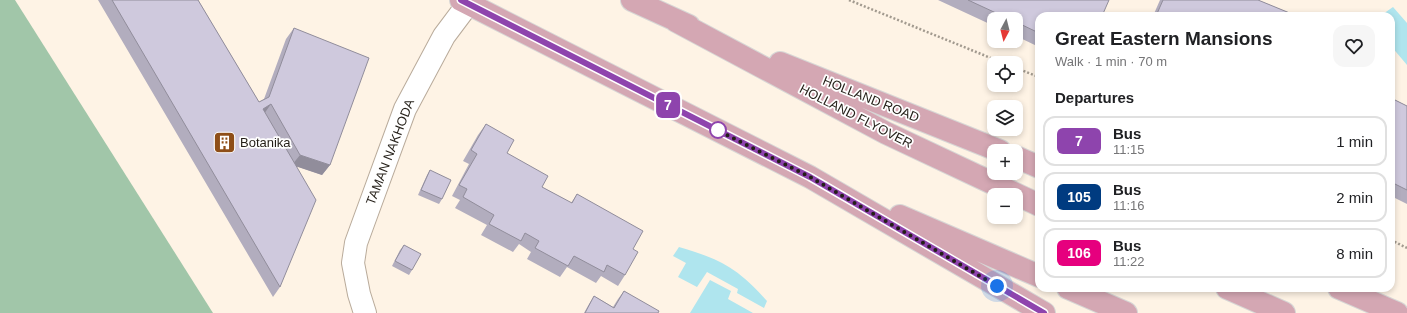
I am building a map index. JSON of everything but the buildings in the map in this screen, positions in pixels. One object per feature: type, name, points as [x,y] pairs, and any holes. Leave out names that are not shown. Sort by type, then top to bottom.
[{"type":"main road","name":"HOLLAND ROAD","points":[[632,0],[676,21],[987,146]]},
{"type":"main road","points":[[465,2],[810,177],[1044,313]]},
{"type":"main road","name":"HOLLAND FLYOVER","points":[[676,21],[886,133],[1035,203]]},
{"type":"main road","points":[[1023,160],[1035,165]]},
{"type":"main road","points":[[810,177],[1035,274]]},
{"type":"main road","points":[[1077,292],[1126,313]]},
{"type":"main road","points":[[1238,292],[1284,313]]},
{"type":"main road","points":[[1348,292],[1397,313]]},
{"type":"street","name":"TAMAN NAKHODA","points":[[365,313],[359,294],[353,263],[356,243],[405,109],[444,36],[465,2]]},
{"type":"path","points":[[849,0],[987,56]]},
{"type":"path","points":[[1023,71],[1035,76]]},
{"type":"path","points":[[1395,242],[1407,248]]},
{"type":"green space","points":[[0,0],[15,0],[213,313],[0,313]]},
{"type":"water","points":[[1393,7],[1407,23],[1407,65],[1395,51],[1395,12],[1386,12]]},
{"type":"water","points":[[679,247],[706,256],[728,266],[747,280],[767,301],[764,308],[737,293],[738,289],[707,272],[697,287],[678,277],[686,263],[673,256]]},
{"type":"water","points":[[710,280],[731,291],[728,299],[753,313],[690,313]]},
{"type":"bus line","name":"7","points":[[461,0],[810,177],[1044,313]]},
{"type":"place","name":"Botanika","points":[[225,142]]},
{"type":"route","points":[[718,130],[713,128],[810,177],[997,286]]}]
